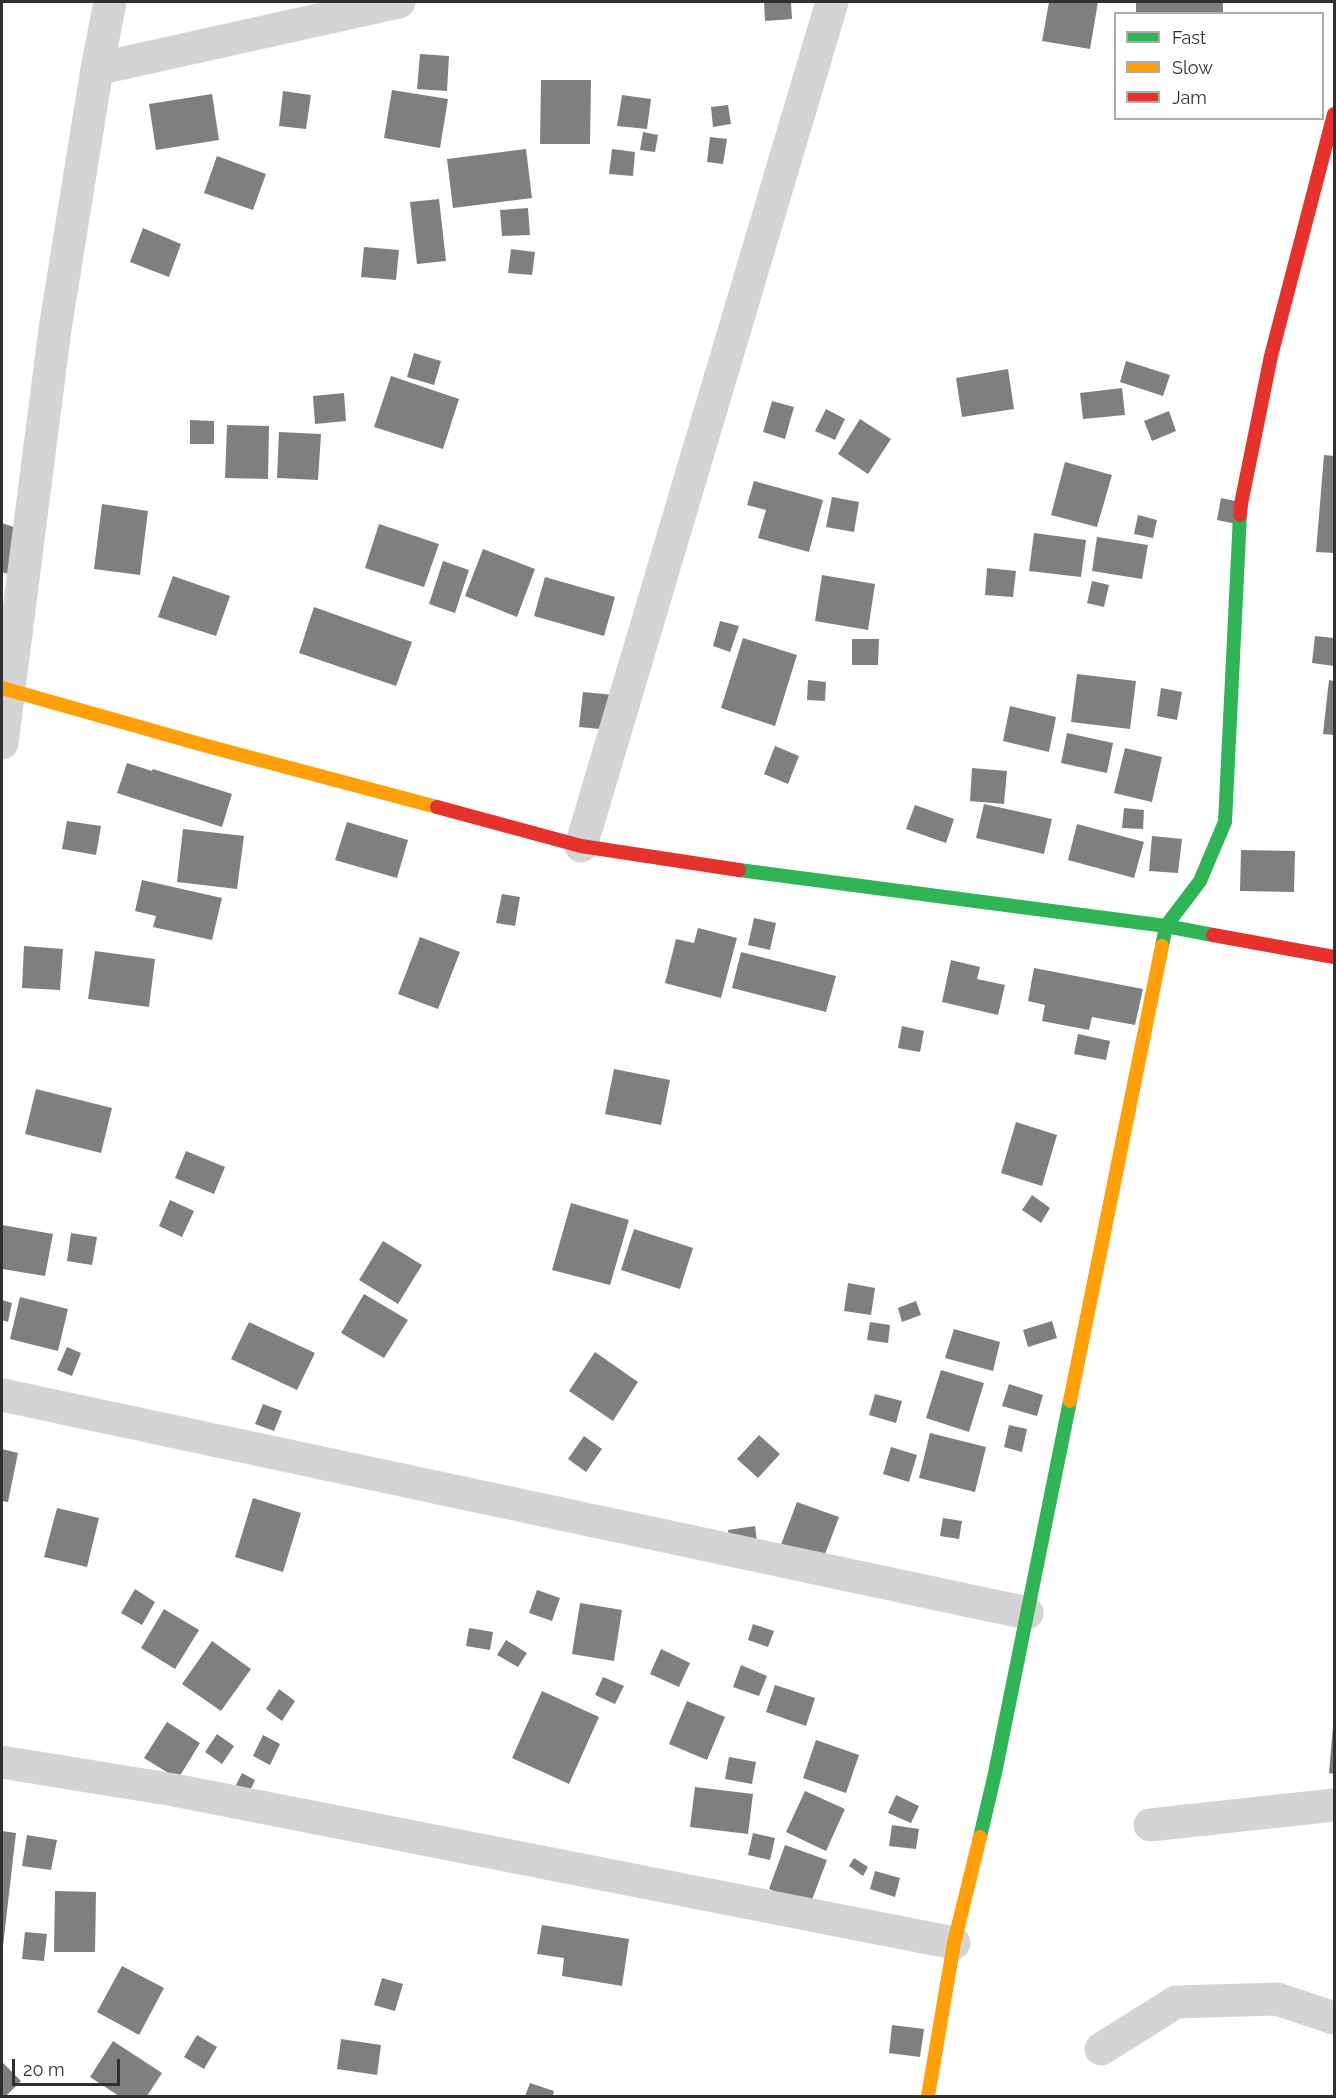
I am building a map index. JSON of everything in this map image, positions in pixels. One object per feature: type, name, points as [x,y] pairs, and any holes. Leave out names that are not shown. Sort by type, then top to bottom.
[{"type":"street","points":[[2,742],[5,689],[55,328],[110,2]]},
{"type":"street","points":[[97,69],[399,2]]},
{"type":"street","points":[[581,846],[832,2]]},
{"type":"street","points":[[928,2097],[954,1942],[994,1773],[1166,926],[1200,881],[1226,822],[1241,504],[1271,356],[1335,114]]},
{"type":"street","points":[[5,689],[207,746],[581,846],[770,875],[1166,926],[1335,957]]},
{"type":"street","points":[[2,1395],[1027,1613]]},
{"type":"street","points":[[2,1762],[174,1790],[954,1942]]},
{"type":"street","points":[[1150,1825],[1335,1805]]},
{"type":"street","points":[[1101,2049],[1176,2002],[1278,2000],[1335,2018]]},
{"type":"building","points":[[764,2],[791,2],[792,19],[765,21]]},
{"type":"building","points":[[1049,2],[1098,2],[1090,49],[1042,41]]},
{"type":"building","points":[[1136,2],[1223,2],[1223,12],[1136,12]]},
{"type":"building","points":[[420,54],[449,56],[447,91],[417,89]]},
{"type":"building","points":[[541,80],[591,80],[590,144],[540,144]]},
{"type":"building","points":[[392,90],[448,99],[440,148],[384,138]]},
{"type":"building","points":[[283,91],[311,95],[306,129],[279,126]]},
{"type":"building","points":[[212,94],[219,140],[156,150],[149,104]]},
{"type":"building","points":[[622,95],[651,99],[647,129],[617,126]]},
{"type":"building","points":[[728,105],[731,124],[713,127],[711,107]]},
{"type":"building","points":[[643,132],[658,135],[655,152],[640,150]]},
{"type":"building","points":[[710,137],[727,139],[723,164],[707,162]]},
{"type":"building","points":[[526,149],[532,198],[453,208],[447,159]]},
{"type":"building","points":[[612,149],[635,152],[633,176],[609,174]]},
{"type":"building","points":[[217,156],[266,174],[253,210],[204,193]]},
{"type":"building","points":[[439,199],[446,261],[417,264],[410,202]]},
{"type":"building","points":[[528,208],[530,235],[502,236],[500,210]]},
{"type":"building","points":[[143,228],[181,244],[169,277],[130,262]]},
{"type":"building","points":[[364,247],[399,250],[396,280],[361,277]]},
{"type":"building","points":[[511,249],[535,252],[532,275],[508,273]]},
{"type":"building","points":[[414,353],[441,361],[434,385],[407,377]]},
{"type":"building","points":[[1126,361],[1170,375],[1163,396],[1120,382]]},
{"type":"building","points":[[1008,369],[1014,409],[962,417],[956,378]]},
{"type":"building","points":[[391,376],[459,399],[443,449],[374,427]]},
{"type":"building","points":[[1122,388],[1125,415],[1083,419],[1080,393]]},
{"type":"building","points":[[344,393],[346,421],[315,424],[313,396]]},
{"type":"building","points":[[772,401],[794,407],[785,439],[763,432]]},
{"type":"building","points":[[826,409],[845,419],[835,440],[815,431]]},
{"type":"building","points":[[1169,411],[1176,431],[1152,441],[1144,421]]},
{"type":"building","points":[[860,419],[891,439],[868,474],[838,454]]},
{"type":"building","points":[[190,420],[214,421],[214,444],[190,444]]},
{"type":"building","points":[[227,425],[269,426],[268,479],[225,478]]},
{"type":"building","points":[[279,432],[321,434],[318,480],[277,478]]},
{"type":"building","points":[[1324,455],[1334,456],[1334,553],[1316,552]]},
{"type":"building","points":[[1065,462],[1112,475],[1097,527],[1051,515]]},
{"type":"building","points":[[754,481],[823,500],[809,552],[758,538],[766,510],[747,505]]},
{"type":"building","points":[[832,497],[859,502],[854,532],[826,527]]},
{"type":"building","points":[[1221,498],[1240,502],[1236,524],[1217,520]]},
{"type":"building","points":[[102,504],[148,511],[140,575],[94,569]]},
{"type":"building","points":[[1138,515],[1157,520],[1153,538],[1134,534]]},
{"type":"building","points":[[2,523],[25,531],[11,575],[2,572]]},
{"type":"building","points":[[379,524],[439,544],[424,587],[365,568]]},
{"type":"building","points":[[1034,533],[1086,540],[1081,577],[1029,571]]},
{"type":"building","points":[[1097,537],[1148,545],[1142,579],[1092,571]]},
{"type":"building","points":[[483,549],[535,569],[517,617],[465,596]]},
{"type":"building","points":[[443,561],[469,570],[455,613],[429,604]]},
{"type":"building","points":[[987,568],[1016,571],[1013,597],[985,595]]},
{"type":"building","points":[[822,575],[875,584],[868,630],[815,621]]},
{"type":"building","points":[[173,576],[230,596],[216,636],[158,617]]},
{"type":"building","points":[[545,577],[615,597],[604,636],[534,616]]},
{"type":"building","points":[[1092,581],[1109,585],[1104,607],[1087,603]]},
{"type":"building","points":[[314,607],[412,642],[396,686],[299,653]]},
{"type":"building","points":[[720,621],[739,626],[730,652],[713,646]]},
{"type":"building","points":[[1315,636],[1334,638],[1334,666],[1312,663]]},
{"type":"building","points":[[743,638],[797,655],[775,726],[721,708]]},
{"type":"building","points":[[852,639],[879,639],[878,665],[852,665]]},
{"type":"building","points":[[1077,674],[1136,681],[1130,729],[1071,722]]},
{"type":"building","points":[[808,680],[826,682],[825,701],[807,700]]},
{"type":"building","points":[[1329,680],[1334,681],[1334,735],[1323,734]]},
{"type":"building","points":[[1161,688],[1182,692],[1177,720],[1157,716]]},
{"type":"building","points":[[583,692],[614,695],[610,730],[579,727]]},
{"type":"building","points":[[1010,706],[1056,717],[1049,752],[1003,741]]},
{"type":"building","points":[[1067,733],[1113,743],[1107,773],[1061,763]]},
{"type":"building","points":[[775,746],[799,756],[788,784],[764,774]]},
{"type":"building","points":[[1125,748],[1162,757],[1152,802],[1114,793]]},
{"type":"building","points":[[127,763],[232,794],[222,827],[117,793]]},
{"type":"building","points":[[972,768],[1007,771],[1004,804],[970,801]]},
{"type":"building","points":[[984,804],[1052,819],[1044,854],[976,838]]},
{"type":"building","points":[[915,805],[954,819],[946,843],[906,829]]},
{"type":"building","points":[[1124,808],[1144,810],[1143,829],[1122,828]]},
{"type":"building","points":[[67,821],[101,826],[96,855],[62,849]]},
{"type":"building","points":[[347,822],[408,840],[397,878],[335,860]]},
{"type":"building","points":[[1077,824],[1144,842],[1134,878],[1068,860]]},
{"type":"building","points":[[183,829],[244,836],[237,889],[177,882]]},
{"type":"building","points":[[1152,836],[1182,839],[1178,873],[1149,871]]},
{"type":"building","points":[[1241,850],[1295,851],[1294,892],[1240,891]]},
{"type":"building","points":[[142,880],[222,898],[212,940],[153,927],[156,916],[135,911]]},
{"type":"building","points":[[502,894],[520,897],[515,926],[496,923]]},
{"type":"building","points":[[754,918],[776,923],[770,950],[748,945]]},
{"type":"building","points":[[698,928],[737,938],[721,998],[665,983],[676,939],[694,943]]},
{"type":"building","points":[[420,937],[460,952],[438,1009],[398,994]]},
{"type":"building","points":[[24,946],[63,949],[60,990],[22,988]]},
{"type":"building","points":[[95,951],[155,959],[149,1007],[88,999]]},
{"type":"building","points":[[741,952],[836,976],[826,1012],[732,988]]},
{"type":"building","points":[[951,960],[980,967],[977,979],[1005,985],[998,1015],[942,1002]]},
{"type":"building","points":[[1034,968],[1143,989],[1135,1025],[1092,1017],[1089,1030],[1042,1021],[1045,1005],[1028,1001]]},
{"type":"building","points":[[902,1026],[924,1031],[920,1052],[898,1048]]},
{"type":"building","points":[[1078,1034],[1110,1041],[1106,1060],[1074,1054]]},
{"type":"building","points":[[614,1069],[670,1080],[661,1125],[605,1114]]},
{"type":"building","points":[[36,1089],[112,1108],[101,1153],[25,1134]]},
{"type":"building","points":[[1016,1122],[1057,1135],[1042,1186],[1001,1173]]},
{"type":"building","points":[[186,1151],[225,1167],[214,1194],[175,1178]]},
{"type":"building","points":[[1032,1195],[1050,1208],[1041,1223],[1022,1210]]},
{"type":"building","points":[[170,1200],[194,1211],[182,1237],[159,1226]]},
{"type":"building","points":[[571,1203],[629,1220],[610,1285],[552,1270]]},
{"type":"building","points":[[2,1225],[53,1234],[45,1276],[2,1269]]},
{"type":"building","points":[[634,1229],[693,1248],[680,1289],[621,1270]]},
{"type":"building","points":[[71,1233],[97,1237],[92,1265],[67,1261]]},
{"type":"building","points":[[383,1241],[422,1265],[398,1304],[359,1280]]},
{"type":"building","points":[[848,1283],[875,1288],[871,1315],[844,1311]]},
{"type":"building","points":[[364,1294],[408,1320],[384,1358],[341,1333]]},
{"type":"building","points":[[20,1297],[68,1309],[58,1351],[10,1339]]},
{"type":"building","points":[[2,1300],[12,1303],[8,1322],[2,1320]]},
{"type":"building","points":[[916,1301],[921,1315],[902,1322],[898,1308]]},
{"type":"building","points":[[1052,1321],[1057,1338],[1028,1347],[1023,1330]]},
{"type":"building","points":[[249,1322],[315,1353],[297,1390],[231,1359]]},
{"type":"building","points":[[870,1322],[890,1325],[888,1343],[867,1340]]},
{"type":"building","points":[[954,1329],[1000,1342],[993,1371],[945,1358]]},
{"type":"building","points":[[67,1347],[81,1353],[72,1376],[57,1370]]},
{"type":"building","points":[[595,1352],[638,1382],[613,1421],[569,1391]]},
{"type":"building","points":[[941,1370],[984,1383],[969,1432],[926,1418]]},
{"type":"building","points":[[1009,1384],[1043,1395],[1037,1416],[1002,1406]]},
{"type":"building","points":[[875,1394],[902,1401],[896,1423],[869,1415]]},
{"type":"building","points":[[263,1404],[282,1411],[274,1431],[255,1424]]},
{"type":"building","points":[[1009,1425],[1027,1429],[1022,1452],[1004,1447]]},
{"type":"building","points":[[930,1433],[986,1447],[975,1492],[919,1478]]},
{"type":"building","points":[[759,1435],[780,1454],[758,1478],[737,1459]]},
{"type":"building","points":[[584,1436],[602,1449],[586,1472],[568,1459]]},
{"type":"building","points":[[891,1447],[917,1455],[909,1482],[883,1474]]},
{"type":"building","points":[[2,1449],[18,1453],[8,1502],[2,1501]]},
{"type":"building","points":[[253,1498],[301,1513],[283,1572],[235,1557]]},
{"type":"building","points":[[797,1502],[839,1517],[821,1565],[779,1550]]},
{"type":"building","points":[[57,1508],[99,1518],[87,1567],[44,1557]]},
{"type":"building","points":[[943,1518],[962,1521],[959,1539],[940,1536]]},
{"type":"building","points":[[755,1526],[757,1541],[730,1544],[728,1530]]},
{"type":"building","points":[[135,1589],[155,1602],[142,1625],[121,1613]]},
{"type":"building","points":[[537,1590],[560,1598],[552,1621],[529,1613]]},
{"type":"building","points":[[580,1603],[622,1610],[614,1661],[572,1654]]},
{"type":"building","points":[[164,1609],[199,1630],[175,1669],[141,1648]]},
{"type":"building","points":[[753,1624],[774,1631],[768,1647],[748,1640]]},
{"type":"building","points":[[469,1628],[493,1632],[490,1650],[466,1646]]},
{"type":"building","points":[[506,1640],[527,1653],[518,1667],[497,1655]]},
{"type":"building","points":[[212,1641],[251,1669],[221,1711],[182,1684]]},
{"type":"building","points":[[661,1649],[690,1663],[679,1687],[650,1674]]},
{"type":"building","points":[[741,1665],[767,1676],[759,1696],[733,1687]]},
{"type":"building","points":[[603,1677],[624,1686],[615,1704],[595,1695]]},
{"type":"building","points":[[775,1685],[815,1698],[806,1726],[766,1712]]},
{"type":"building","points":[[279,1689],[295,1701],[282,1721],[266,1709]]},
{"type":"building","points":[[542,1691],[599,1717],[569,1784],[512,1758]]},
{"type":"building","points":[[687,1701],[725,1717],[707,1760],[669,1744]]},
{"type":"building","points":[[167,1722],[200,1743],[178,1779],[144,1758]]},
{"type":"building","points":[[1334,1726],[1334,1774],[1329,1773]]},
{"type":"building","points":[[217,1734],[234,1746],[222,1764],[205,1752]]},
{"type":"building","points":[[263,1735],[280,1744],[270,1765],[253,1756]]},
{"type":"building","points":[[816,1740],[859,1755],[846,1793],[803,1778]]},
{"type":"building","points":[[729,1757],[756,1762],[752,1784],[725,1779]]},
{"type":"building","points":[[242,1773],[255,1780],[247,1798],[233,1791]]},
{"type":"building","points":[[695,1787],[753,1794],[748,1834],[690,1827]]},
{"type":"building","points":[[805,1791],[845,1809],[826,1851],[786,1832]]},
{"type":"building","points":[[896,1795],[919,1806],[911,1823],[888,1813]]},
{"type":"building","points":[[892,1825],[919,1829],[916,1849],[889,1846]]},
{"type":"building","points":[[2,1831],[16,1833],[3,1946],[2,1946]]},
{"type":"building","points":[[753,1833],[775,1838],[770,1860],[748,1855]]},
{"type":"building","points":[[27,1835],[57,1840],[51,1870],[22,1866]]},
{"type":"building","points":[[785,1845],[827,1860],[810,1905],[769,1889]]},
{"type":"building","points":[[854,1858],[868,1867],[863,1876],[849,1866]]},
{"type":"building","points":[[875,1871],[900,1878],[895,1897],[870,1889]]},
{"type":"building","points":[[55,1891],[96,1892],[95,1952],[54,1952]]},
{"type":"building","points":[[542,1925],[629,1939],[622,1986],[562,1976],[564,1958],[537,1954]]},
{"type":"building","points":[[25,1932],[47,1934],[44,1961],[22,1959]]},
{"type":"building","points":[[122,1966],[164,1988],[139,2035],[97,2012]]},
{"type":"building","points":[[382,1978],[403,1984],[395,2011],[374,2005]]},
{"type":"building","points":[[892,2025],[924,2029],[920,2057],[889,2053]]},
{"type":"building","points":[[197,2035],[217,2047],[204,2069],[184,2057]]},
{"type":"building","points":[[341,2039],[381,2045],[377,2075],[337,2069]]},
{"type":"building","points":[[113,2041],[162,2073],[147,2096],[119,2096],[90,2077]]},
{"type":"building","points":[[2,2062],[21,2081],[6,2096],[2,2096]]},
{"type":"building","points":[[530,2083],[554,2091],[553,2096],[525,2096]]},
{"type":"traffic: fast","points":[[1162,946],[1166,926],[1200,881],[1225,822],[1240,515]]},
{"type":"traffic: fast","points":[[739,870],[1166,926],[1213,935]]},
{"type":"traffic: fast","points":[[980,1837],[1070,1401]]},
{"type":"traffic: slow","points":[[2,688],[207,746],[437,807]]},
{"type":"traffic: slow","points":[[1070,1401],[1162,946]]},
{"type":"traffic: slow","points":[[928,2096],[954,1943],[980,1837]]},
{"type":"traffic: jam","points":[[1240,515],[1271,356],[1334,114]]},
{"type":"traffic: jam","points":[[437,807],[581,846],[739,870]]},
{"type":"traffic: jam","points":[[1213,935],[1334,957]]}]
